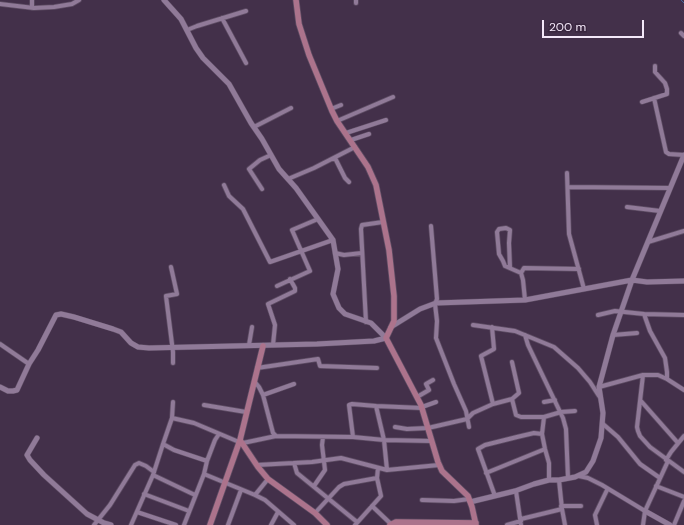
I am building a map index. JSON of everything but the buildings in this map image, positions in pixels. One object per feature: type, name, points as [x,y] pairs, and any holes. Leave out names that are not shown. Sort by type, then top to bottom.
[{"type":"main road","points":[[296,0],[299,24],[309,55],[331,109],[368,167],[376,185],[390,250],[394,296],[394,321],[386,338],[422,408],[439,465],[442,471],[469,500],[476,524],[415,524],[396,522],[391,525]]},
{"type":"main road","points":[[210,525],[241,442],[246,412],[263,346]]},
{"type":"main road","points":[[241,442],[257,466],[268,479],[315,513],[327,525]]},
{"type":"street","points":[[32,0],[32,8]]},
{"type":"street","points":[[0,4],[32,8],[54,7],[72,4],[79,0]]},
{"type":"street","points":[[164,0],[181,19],[203,58],[229,84],[279,169],[318,219],[332,240],[338,269],[333,294],[339,308],[346,314],[371,323],[386,338]]},
{"type":"street","points":[[187,30],[246,10]]},
{"type":"street","points":[[222,18],[246,63]]},
{"type":"street","points":[[642,102],[667,94],[665,83],[655,72],[655,66]]},
{"type":"street","points":[[337,120],[393,97]]},
{"type":"street","points":[[422,500],[469,500],[495,496],[549,480],[559,480],[579,476],[586,472],[593,461],[601,438],[603,424],[599,387],[613,334],[632,280],[684,155],[670,154],[666,152],[654,98]]},
{"type":"street","points":[[331,109],[341,105]]},
{"type":"street","points":[[254,127],[291,108]]},
{"type":"street","points":[[346,133],[386,120]]},
{"type":"street","points":[[351,140],[369,134]]},
{"type":"street","points":[[288,179],[335,158],[355,147]]},
{"type":"street","points":[[262,189],[249,169],[260,160],[271,154]]},
{"type":"street","points":[[335,158],[345,178],[349,182]]},
{"type":"street","points":[[567,173],[569,234],[584,289]]},
{"type":"street","points":[[224,185],[229,196],[243,209],[270,262],[332,240]]},
{"type":"street","points":[[568,187],[670,188]]},
{"type":"street","points":[[627,207],[660,211]]},
{"type":"street","points":[[277,286],[310,271],[292,230],[318,219]]},
{"type":"street","points":[[366,322],[361,229],[362,225],[383,222]]},
{"type":"street","points":[[431,226],[437,299],[435,304],[437,322],[436,338],[466,411],[469,427]]},
{"type":"street","points":[[510,268],[510,230],[506,228],[499,229],[497,232],[499,254],[505,266],[521,273]]},
{"type":"street","points":[[648,242],[684,231]]},
{"type":"street","points":[[335,253],[344,255],[362,253]]},
{"type":"street","points":[[172,267],[177,294],[166,296],[173,348],[173,362]]},
{"type":"street","points":[[525,300],[521,273],[524,268],[579,269]]},
{"type":"street","points":[[273,345],[275,325],[268,304],[295,291],[290,279]]},
{"type":"street","points":[[391,327],[420,309],[435,304],[525,300],[632,280],[647,282],[684,281]]},
{"type":"street","points":[[598,316],[615,311],[644,314],[684,315]]},
{"type":"street","points":[[0,387],[13,391],[17,390],[29,364],[56,315],[61,314],[113,328],[121,332],[130,343],[138,347],[173,348],[249,345],[263,346],[374,341],[386,338]]},
{"type":"street","points":[[644,314],[650,331],[665,358],[667,379]]},
{"type":"street","points":[[473,325],[515,331],[554,347],[586,377],[600,396]]},
{"type":"street","points":[[249,345],[252,327]]},
{"type":"street","points":[[492,327],[494,349],[481,356],[493,404]]},
{"type":"street","points":[[613,334],[637,333]]},
{"type":"street","points":[[525,335],[528,345],[547,386],[561,412],[566,429],[568,478]]},
{"type":"street","points":[[0,344],[29,364]]},
{"type":"street","points":[[258,368],[318,359],[320,366],[377,368]]},
{"type":"street","points":[[395,427],[407,429],[428,428],[467,419],[473,412],[493,404],[512,399],[519,393],[512,362]]},
{"type":"street","points":[[599,387],[643,376],[658,375],[684,390]]},
{"type":"street","points":[[643,376],[637,427],[640,436],[650,447],[684,472]]},
{"type":"street","points":[[417,397],[429,390],[426,384],[433,380]]},
{"type":"street","points":[[254,381],[263,395],[273,432],[276,436]]},
{"type":"street","points":[[263,395],[294,384]]},
{"type":"street","points":[[512,399],[516,414],[521,417],[544,417],[561,412],[575,411]]},
{"type":"street","points":[[544,402],[555,400]]},
{"type":"street","points":[[641,401],[678,444]]},
{"type":"street","points":[[131,525],[153,473],[172,418],[173,402]]},
{"type":"street","points":[[353,437],[349,405],[422,408],[436,402]]},
{"type":"street","points":[[204,405],[246,412]]},
{"type":"street","points":[[376,406],[384,440],[387,470]]},
{"type":"street","points":[[544,417],[542,434],[549,463],[549,480]]},
{"type":"street","points":[[172,418],[194,423],[241,442],[276,436],[353,437],[384,440],[432,441]]},
{"type":"street","points":[[603,424],[618,437],[640,464],[660,478]]},
{"type":"street","points":[[495,496],[478,449],[485,445],[534,433],[542,434]]},
{"type":"street","points":[[184,525],[204,474],[215,440],[219,434]]},
{"type":"street","points":[[643,525],[645,511],[667,460],[684,436]]},
{"type":"street","points":[[314,486],[325,470],[323,437]]},
{"type":"street","points":[[37,438],[27,455],[30,460],[44,475],[87,514],[111,525]]},
{"type":"street","points":[[163,444],[174,450],[207,461]]},
{"type":"street","points":[[486,473],[545,449]]},
{"type":"street","points":[[257,466],[341,458],[387,470],[439,465]]},
{"type":"street","points":[[94,525],[110,505],[135,465],[139,463],[146,466],[153,473],[195,495]]},
{"type":"street","points":[[294,463],[297,473],[356,523],[381,496],[377,478],[378,468]]},
{"type":"street","points":[[680,468],[684,464]]},
{"type":"street","points":[[204,474],[226,482],[265,500],[292,524]]},
{"type":"street","points":[[579,476],[588,478],[670,525]]},
{"type":"street","points":[[315,513],[339,487],[344,484],[377,478]]},
{"type":"street","points":[[255,495],[268,479]]},
{"type":"street","points":[[559,480],[561,508],[565,525]]},
{"type":"street","points":[[656,486],[684,497]]},
{"type":"street","points":[[228,525],[241,490]]},
{"type":"street","points":[[597,525],[595,515],[607,490]]},
{"type":"street","points":[[516,491],[521,522]]},
{"type":"street","points":[[144,494],[189,511]]},
{"type":"street","points":[[674,525],[684,501]]},
{"type":"street","points":[[372,506],[391,525]]},
{"type":"street","points":[[507,525],[521,522],[561,508],[581,506]]},
{"type":"street","points":[[137,512],[176,525]]},
{"type":"street","points":[[270,525],[278,512]]},
{"type":"waterway","points":[[681,0],[684,3]]}]
